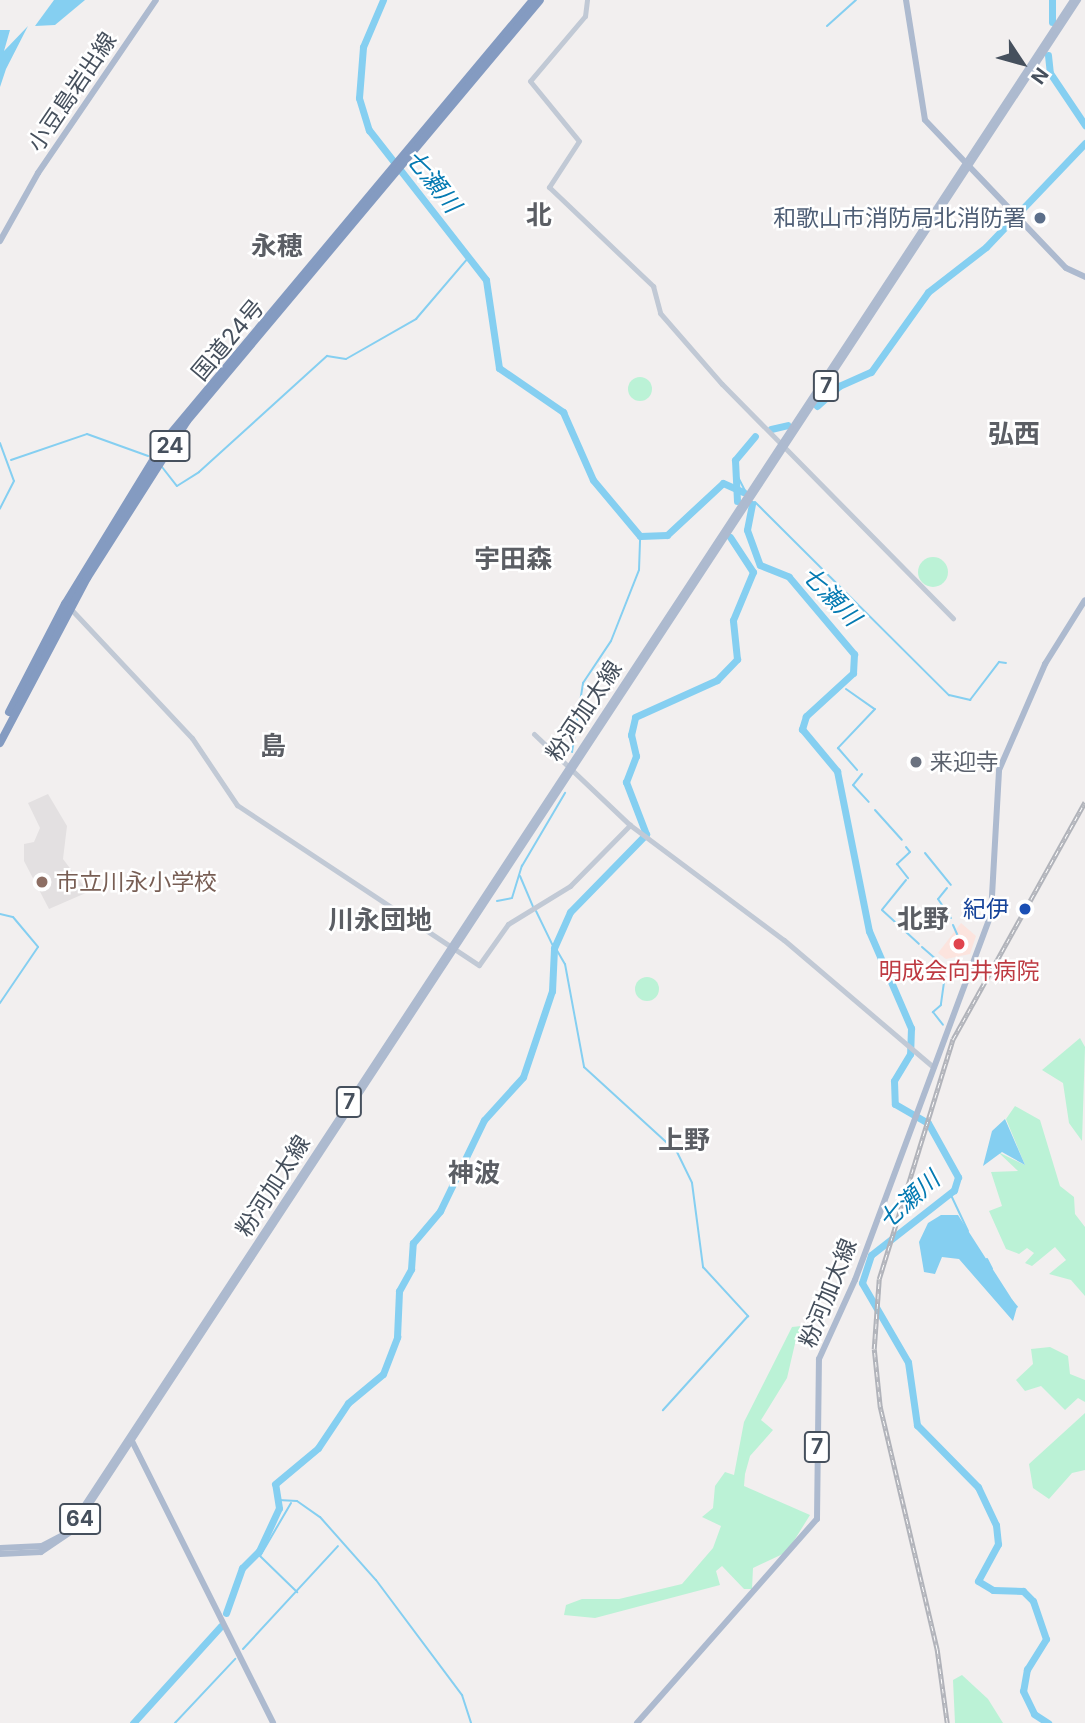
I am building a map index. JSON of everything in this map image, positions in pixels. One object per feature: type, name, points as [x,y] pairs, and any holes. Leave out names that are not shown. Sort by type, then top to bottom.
[{"type":"highway","name":"国道24号","points":[[402,160],[533,0]]},
{"type":"highway","name":"国道24号","points":[[0,730],[68,606],[166,439],[540,0]]},
{"type":"highway","name":"国道24号","points":[[0,743],[68,606]]},
{"type":"main road","name":"小豆島岩出線","points":[[0,241],[38,173],[156,0]]},
{"type":"main road","points":[[906,0],[925,120],[1066,268],[1085,277]]},
{"type":"main road","name":"粉河加太線","points":[[130,1440],[1073,0]]},
{"type":"main road","name":"粉河加太線","points":[[966,166],[1078,0]]},
{"type":"main road","name":"粉河加太線","points":[[637,1723],[817,1519],[815,1378],[996,896],[992,849],[999,770],[1045,664],[1085,600]]},
{"type":"main road","points":[[130,1440],[273,1723]]},
{"type":"main road","name":"64","points":[[0,1548],[42,1546],[60,1538],[130,1440]]},
{"type":"main road","name":"64","points":[[0,1554],[41,1552],[60,1543],[130,1440]]},
{"type":"street","points":[[587,0],[584,16],[530,81],[579,141],[549,187],[653,286],[660,313],[783,445],[953,618]]},
{"type":"street","points":[[68,606],[192,738],[237,805],[479,965],[503,929],[570,886],[629,825]]},
{"type":"street","points":[[534,734],[629,825],[783,940],[932,1066]]},
{"type":"shaded area","points":[[48,794],[67,826],[63,859],[88,892],[49,909],[24,861],[24,844],[34,842],[40,828],[28,803]]},
{"type":"shaded area","name":"明成会向井病院","points":[[961,923],[976,936],[970,954],[946,959],[938,953]]},
{"type":"green space","points":[[640,377],[649,380],[652,389],[649,398],[640,401],[631,398],[628,389],[631,380]]},
{"type":"green space","points":[[933,557],[944,561],[948,572],[944,583],[933,587],[922,583],[918,572],[922,561]]},
{"type":"green space","points":[[647,977],[656,980],[659,989],[656,998],[647,1001],[638,998],[635,989],[638,980]]},
{"type":"green space","points":[[1080,1038],[1085,1047],[1082,1141],[1069,1123],[1063,1083],[1042,1070]]},
{"type":"green space","points":[[1015,1106],[1040,1120],[1060,1186],[1074,1197],[1075,1214],[1085,1227],[1085,1296],[1071,1280],[1049,1274],[1066,1260],[1055,1247],[1032,1266],[1025,1263],[1034,1253],[1027,1248],[1019,1254],[1006,1249],[989,1211],[1002,1206],[991,1172],[1018,1171],[998,1152],[1025,1165],[1006,1119]]},
{"type":"green space","points":[[811,1325],[797,1335],[787,1378],[761,1420],[773,1430],[750,1456],[745,1474],[744,1486],[810,1515],[787,1552],[753,1568],[752,1589],[744,1589],[722,1566],[716,1571],[720,1585],[595,1618],[564,1615],[566,1605],[582,1599],[619,1599],[682,1584],[713,1548],[721,1526],[702,1517],[713,1508],[715,1486],[725,1472],[734,1475],[744,1422],[792,1327]]},
{"type":"green space","points":[[1050,1347],[1068,1356],[1070,1374],[1085,1380],[1085,1402],[1078,1398],[1065,1410],[1041,1386],[1025,1391],[1016,1380],[1033,1364],[1031,1349]]},
{"type":"green space","points":[[1085,1413],[1085,1470],[1072,1473],[1049,1499],[1033,1488],[1029,1464]]},
{"type":"green space","points":[[962,1675],[988,1699],[1003,1723],[955,1723],[953,1680]]},
{"type":"water","points":[[54,0],[85,0],[55,25],[35,26]]},
{"type":"water","points":[[28,26],[0,87],[0,30],[10,30],[4,51]]},
{"type":"water","points":[[1005,1119],[1025,1165],[1002,1152],[983,1166],[992,1131]]},
{"type":"water","points":[[941,1215],[958,1215],[1017,1307],[1013,1321],[959,1259],[942,1257],[935,1274],[924,1272],[919,1242],[928,1223]]},
{"type":"waterway","name":"七瀬川","points":[[383,0],[363,47],[359,98],[369,130],[486,280],[499,368],[563,412],[593,480],[640,536],[667,535],[723,483],[743,492]]},
{"type":"waterway","points":[[827,26],[856,0]]},
{"type":"waterway","points":[[1052,0],[1052,22]]},
{"type":"waterway","points":[[1048,55],[1050,73],[1085,125]]},
{"type":"waterway","points":[[817,406],[839,386],[871,372],[928,292],[986,247],[1085,143]]},
{"type":"waterway","points":[[162,467],[177,486],[199,472],[327,356],[346,359],[416,319],[469,257]]},
{"type":"waterway","points":[[771,429],[788,425]]},
{"type":"waterway","points":[[11,460],[87,434],[148,456]]},
{"type":"waterway","points":[[737,501],[735,460],[755,436]]},
{"type":"waterway","points":[[0,443],[14,481],[0,509]]},
{"type":"waterway","points":[[738,477],[745,491]]},
{"type":"waterway","points":[[755,502],[949,695],[970,700],[999,662],[1006,663]]},
{"type":"waterway","name":"七瀬川","points":[[752,504],[747,530],[760,565],[789,577],[854,654],[853,673],[806,716],[802,729],[837,771],[869,931],[911,1028],[910,1054],[894,1081],[895,1104],[928,1123],[958,1177],[954,1190],[871,1255],[862,1283],[908,1362],[917,1425],[978,1487],[996,1525],[998,1544],[978,1581],[993,1590],[1023,1591],[1033,1601],[1046,1639],[1027,1669],[1023,1691],[1034,1714],[1048,1723]]},
{"type":"waterway","points":[[572,752],[583,683],[611,641],[639,570],[640,536]]},
{"type":"waterway","points":[[226,1613],[242,1568],[259,1551],[279,1508],[275,1484],[318,1448],[348,1403],[383,1374],[397,1337],[399,1291],[411,1269],[413,1243],[440,1211],[484,1120],[523,1077],[552,991],[554,948],[570,912],[646,834],[626,782],[636,756],[631,735],[635,717],[717,680],[737,659],[733,620],[753,572],[730,537]]},
{"type":"waterway","points":[[846,689],[875,709],[838,748],[857,770]]},
{"type":"waterway","points":[[862,774],[853,785],[869,802]]},
{"type":"waterway","points":[[497,901],[512,898],[522,866],[565,793]]},
{"type":"waterway","points":[[875,810],[902,840]]},
{"type":"waterway","points":[[906,847],[910,852],[897,864],[908,878]]},
{"type":"waterway","points":[[925,853],[951,885]]},
{"type":"waterway","points":[[520,876],[533,906]]},
{"type":"waterway","points":[[906,880],[882,910],[919,944]]},
{"type":"waterway","points":[[947,888],[938,899],[951,918]]},
{"type":"waterway","points":[[536,911],[554,948]]},
{"type":"waterway","points":[[0,914],[13,917],[38,947],[0,1003]]},
{"type":"waterway","points":[[953,925],[961,943]]},
{"type":"waterway","points":[[555,947],[565,964],[584,1067],[677,1152],[692,1183],[703,1267],[748,1316],[663,1410]]},
{"type":"waterway","points":[[922,947],[946,968],[941,1005],[933,1012],[943,1025]]},
{"type":"waterway","points":[[950,1193],[968,1231]]},
{"type":"waterway","points":[[987,1259],[992,1269]]},
{"type":"waterway","points":[[1011,1300],[1017,1307]]},
{"type":"waterway","points":[[278,1500],[297,1501],[320,1517],[376,1580],[462,1695],[471,1723]]},
{"type":"waterway","points":[[291,1503],[260,1556],[297,1592]]},
{"type":"waterway","points":[[243,1649],[338,1546]]},
{"type":"waterway","points":[[133,1723],[221,1626]]},
{"type":"waterway","points":[[175,1723],[235,1659]]},
{"type":"railway","points":[[947,1723],[937,1650],[880,1407],[874,1349],[879,1279],[953,1039],[1085,802]]},
{"type":"place","name":"和歌山市消防局北消防署","points":[[1040,218]]},
{"type":"place","name":"来迎寺","points":[[916,762]]},
{"type":"place","name":"市立川永小学校","points":[[42,882]]},
{"type":"place","name":"紀伊","points":[[1025,909]]},
{"type":"place","name":"明成会向井病院","points":[[959,944]]},
{"type":"district","name":"北","points":[[539,215]]},
{"type":"district","name":"永穂","points":[[277,246]]},
{"type":"district","name":"弘西","points":[[1014,434]]},
{"type":"district","name":"宇田森","points":[[513,559]]},
{"type":"district","name":"島","points":[[273,746]]},
{"type":"district","name":"北野","points":[[923,919]]},
{"type":"district","name":"川永団地","points":[[380,920]]},
{"type":"district","name":"上野","points":[[684,1140]]},
{"type":"district","name":"神波","points":[[474,1173]]}]
